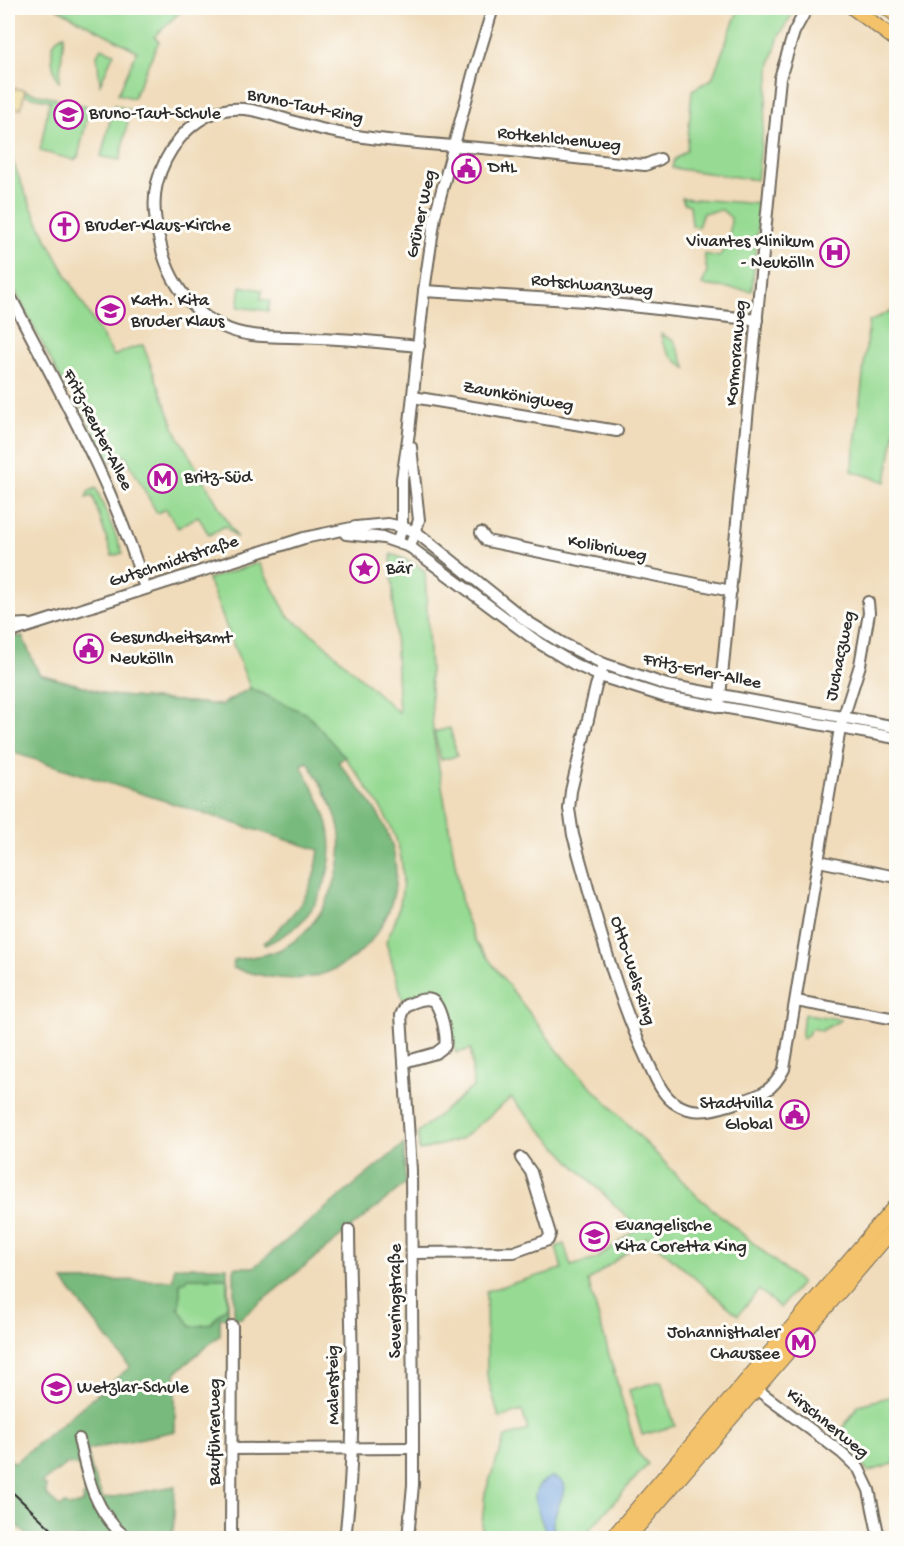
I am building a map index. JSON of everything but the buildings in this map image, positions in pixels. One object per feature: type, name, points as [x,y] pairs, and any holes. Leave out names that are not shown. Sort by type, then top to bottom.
[{"type":"main road","points":[[853,8],[897,40]]},
{"type":"main road","points":[[887,8],[897,15]]},
{"type":"main road","points":[[628,1539],[897,1205]]},
{"type":"main road","points":[[612,1539],[897,1226]]},
{"type":"street","name":"Grüner Weg","points":[[402,527],[402,479],[410,432],[424,291],[435,216],[475,67],[494,8]]},
{"type":"street","name":"Kormoranweg","points":[[720,707],[780,78],[794,32],[807,8]]},
{"type":"street","name":"Bruno-Taut-Ring","points":[[419,346],[331,338],[248,335],[224,327],[207,318],[191,304],[181,291],[167,265],[155,221],[156,187],[168,155],[183,135],[208,116],[229,110],[259,111],[357,136],[453,146]]},
{"type":"street","name":"Rotkehlchenweg","points":[[453,146],[645,165],[660,159]]},
{"type":"street","name":"Rotschwanzweg","points":[[424,291],[586,301],[757,320]]},
{"type":"street","name":"Fritz-Reuter-Allee","points":[[8,292],[100,469],[127,533],[146,588]]},
{"type":"street","name":"Zaunkönigweg","points":[[413,397],[617,431]]},
{"type":"street","name":"Grüner Weg","points":[[410,432],[418,520],[416,532]]},
{"type":"street","name":"Gutschmidtstraße","points":[[8,633],[273,547],[356,527],[388,524],[402,527]]},
{"type":"street","name":"Fritz-Erler-Allee","points":[[402,527],[416,532],[528,622],[562,644],[604,664],[656,682],[897,726]]},
{"type":"street","points":[[398,541],[402,527]]},
{"type":"street","points":[[410,547],[416,532]]},
{"type":"street","name":"Kolibriweg","points":[[481,532],[487,542],[731,591]]},
{"type":"street","name":"Gutschmidtstraße","points":[[327,533],[365,535],[398,541]]},
{"type":"street","name":"Fritz-Erler-Allee","points":[[398,541],[410,547],[539,643],[574,664],[600,676],[666,697],[897,738]]},
{"type":"street","name":"Juchaczweg","points":[[844,716],[861,656],[869,613],[868,603]]},
{"type":"street","name":"Gutschmidtstraße","points":[[8,625],[31,624]]},
{"type":"street","name":"Otto-Wels-Ring","points":[[604,664],[571,791],[571,820],[624,1010],[662,1091],[679,1106],[699,1111],[717,1109],[763,1094],[778,1080],[784,1069],[840,728]]},
{"type":"street","points":[[840,728],[844,716]]},
{"type":"street","points":[[819,861],[897,877]]},
{"type":"street","name":"Severingstraße","points":[[404,1062],[436,1053],[445,1046],[446,1039],[440,1015],[436,1004],[431,1000],[426,999],[408,1004],[403,1009],[404,1062],[411,1150],[413,1253],[413,1485],[408,1539]]},
{"type":"street","points":[[796,1001],[897,1018]]},
{"type":"street","points":[[413,1253],[514,1252],[548,1240],[550,1234],[531,1172],[521,1158]]},
{"type":"street","name":"Malersteig","points":[[345,1539],[350,1502],[352,1447],[349,1230]]},
{"type":"street","name":"Bauführerweg","points":[[231,1539],[232,1326]]},
{"type":"street","name":"Kirschnerweg","points":[[751,1385],[842,1453],[859,1469],[868,1490],[879,1539]]},
{"type":"street","points":[[79,1438],[93,1494],[108,1520],[127,1539]]},
{"type":"street","points":[[232,1449],[413,1448]]},
{"type":"green space","points":[[56,8],[184,8],[154,37],[159,41],[133,98],[118,94],[137,51]]},
{"type":"green space","points":[[739,8],[796,8],[779,36],[771,62],[757,180],[672,168],[674,160],[687,150],[692,90],[712,79]]},
{"type":"green space","points":[[64,35],[59,82],[54,68],[52,50],[56,40]]},
{"type":"green space","points":[[101,48],[114,53],[100,84],[97,55]]},
{"type":"green space","points":[[25,91],[87,106],[86,109],[89,110],[78,157],[74,160],[40,151],[51,101],[24,95]]},
{"type":"green space","points":[[114,105],[130,110],[120,160],[101,157]]},
{"type":"green space","points":[[8,147],[29,202],[42,228],[69,280],[114,356],[143,345],[176,432],[237,538],[225,526],[209,535],[198,516],[178,528],[166,509],[157,513],[125,455],[109,462],[69,384],[64,386],[8,277]]},
{"type":"green space","points":[[682,198],[760,204],[752,291],[702,285],[707,271],[704,254],[719,257],[729,241],[731,218],[722,210],[703,213],[698,227],[692,226],[690,205],[684,203]]},
{"type":"green space","points":[[241,286],[262,290],[261,299],[270,301],[268,311],[238,307]]},
{"type":"green space","points":[[896,308],[896,424],[886,482],[852,471],[869,322]]},
{"type":"green space","points":[[661,334],[674,341],[687,369],[666,350]]},
{"type":"green space","points":[[96,488],[123,553],[112,556],[93,496],[86,498],[88,492]]},
{"type":"green space","points":[[427,548],[586,660],[584,664],[552,648],[423,553]]},
{"type":"green space","points":[[391,554],[412,562],[425,571],[433,733],[463,910],[475,941],[562,1056],[697,1196],[801,1283],[780,1308],[759,1290],[738,1315],[647,1237],[588,1281],[637,1452],[648,1464],[582,1538],[485,1538],[481,1535],[485,1493],[505,1437],[528,1430],[522,1411],[499,1418],[487,1375],[486,1291],[562,1269],[556,1247],[564,1244],[571,1266],[596,1259],[638,1228],[511,1098],[461,1139],[419,1151],[418,1132],[473,1087],[471,1049],[456,1053],[442,1006],[427,994],[403,1000],[386,942],[397,916],[402,888],[399,847],[382,811],[345,757],[338,762],[8,751],[8,639],[22,636],[39,674],[108,695],[222,705],[250,688],[208,579],[259,563],[288,616],[316,637],[399,713]]},
{"type":"green space","points":[[22,636],[39,674],[108,695],[221,705],[250,688],[307,714],[345,757],[338,762],[376,812],[392,846],[396,869],[394,891],[388,912],[378,931],[364,948],[347,962],[327,972],[305,978],[278,978],[233,968],[234,960],[274,952],[295,941],[309,928],[330,895],[340,857],[340,838],[337,820],[331,805],[308,762],[301,765],[320,802],[329,830],[331,845],[327,875],[316,903],[307,915],[293,929],[265,945],[264,943],[302,902],[313,879],[319,850],[8,751],[8,639]]},
{"type":"green space","points":[[450,728],[457,756],[441,760],[434,732]]},
{"type":"green space","points":[[806,1014],[841,1020],[821,1031],[813,1028],[803,1039],[803,1017]]},
{"type":"green space","points":[[404,1144],[405,1184],[241,1318],[234,1318],[234,1267],[254,1267]]},
{"type":"green space","points":[[174,1267],[227,1267],[228,1318],[220,1318],[220,1335],[175,1373],[175,1431],[87,1450],[103,1499],[175,1486],[173,1538],[30,1538],[8,1517],[8,1457],[14,1463],[130,1367],[63,1281],[173,1280]],"holes":[[[187,1278],[227,1278],[227,1306],[210,1324],[192,1327],[178,1308],[180,1308],[180,1283],[186,1281]],[[68,1463],[73,1466],[78,1464],[86,1494],[83,1497],[84,1502],[69,1507],[65,1504],[60,1507],[46,1495],[46,1485],[41,1483]]]},
{"type":"green space","points":[[187,1278],[228,1278],[228,1318],[220,1318],[220,1335],[175,1373],[175,1431],[87,1450],[187,1321],[178,1308],[180,1283],[186,1281]]},
{"type":"green space","points":[[661,1381],[675,1426],[642,1435],[629,1390]]},
{"type":"green space","points":[[896,1395],[896,1463],[868,1472],[855,1456],[834,1440],[859,1405]]},
{"type":"sand","points":[[14,88],[25,90],[21,109],[10,106]]},
{"type":"water","points":[[551,1477],[560,1480],[565,1488],[553,1521],[553,1527],[561,1538],[548,1538],[536,1505],[537,1490]]},
{"type":"railway","points":[[8,1488],[61,1538]]},
{"type":"place","name":"Bruno-Taut-Schule","points":[[68,114]]},
{"type":"place","name":"DHL","points":[[467,168]]},
{"type":"place","name":"Bruder-Klaus-Kirche","points":[[64,226]]},
{"type":"place","name":"Vivantes Klinikum - Neukölln","points":[[835,252]]},
{"type":"place","name":"Kath. Kita Bruder Klaus","points":[[110,311]]},
{"type":"place","name":"Britz-Süd","points":[[163,478]]},
{"type":"place","name":"Bär","points":[[365,569]]},
{"type":"place","name":"Gesundheitsamt Neukölln","points":[[89,648]]},
{"type":"place","name":"Stadtvilla Global","points":[[794,1114]]},
{"type":"place","name":"Evangelische Kita Coretta King","points":[[594,1236]]},
{"type":"place","name":"Johannisthaler Chaussee","points":[[801,1343]]},
{"type":"place","name":"Wetzlar-Schule","points":[[56,1388]]}]
